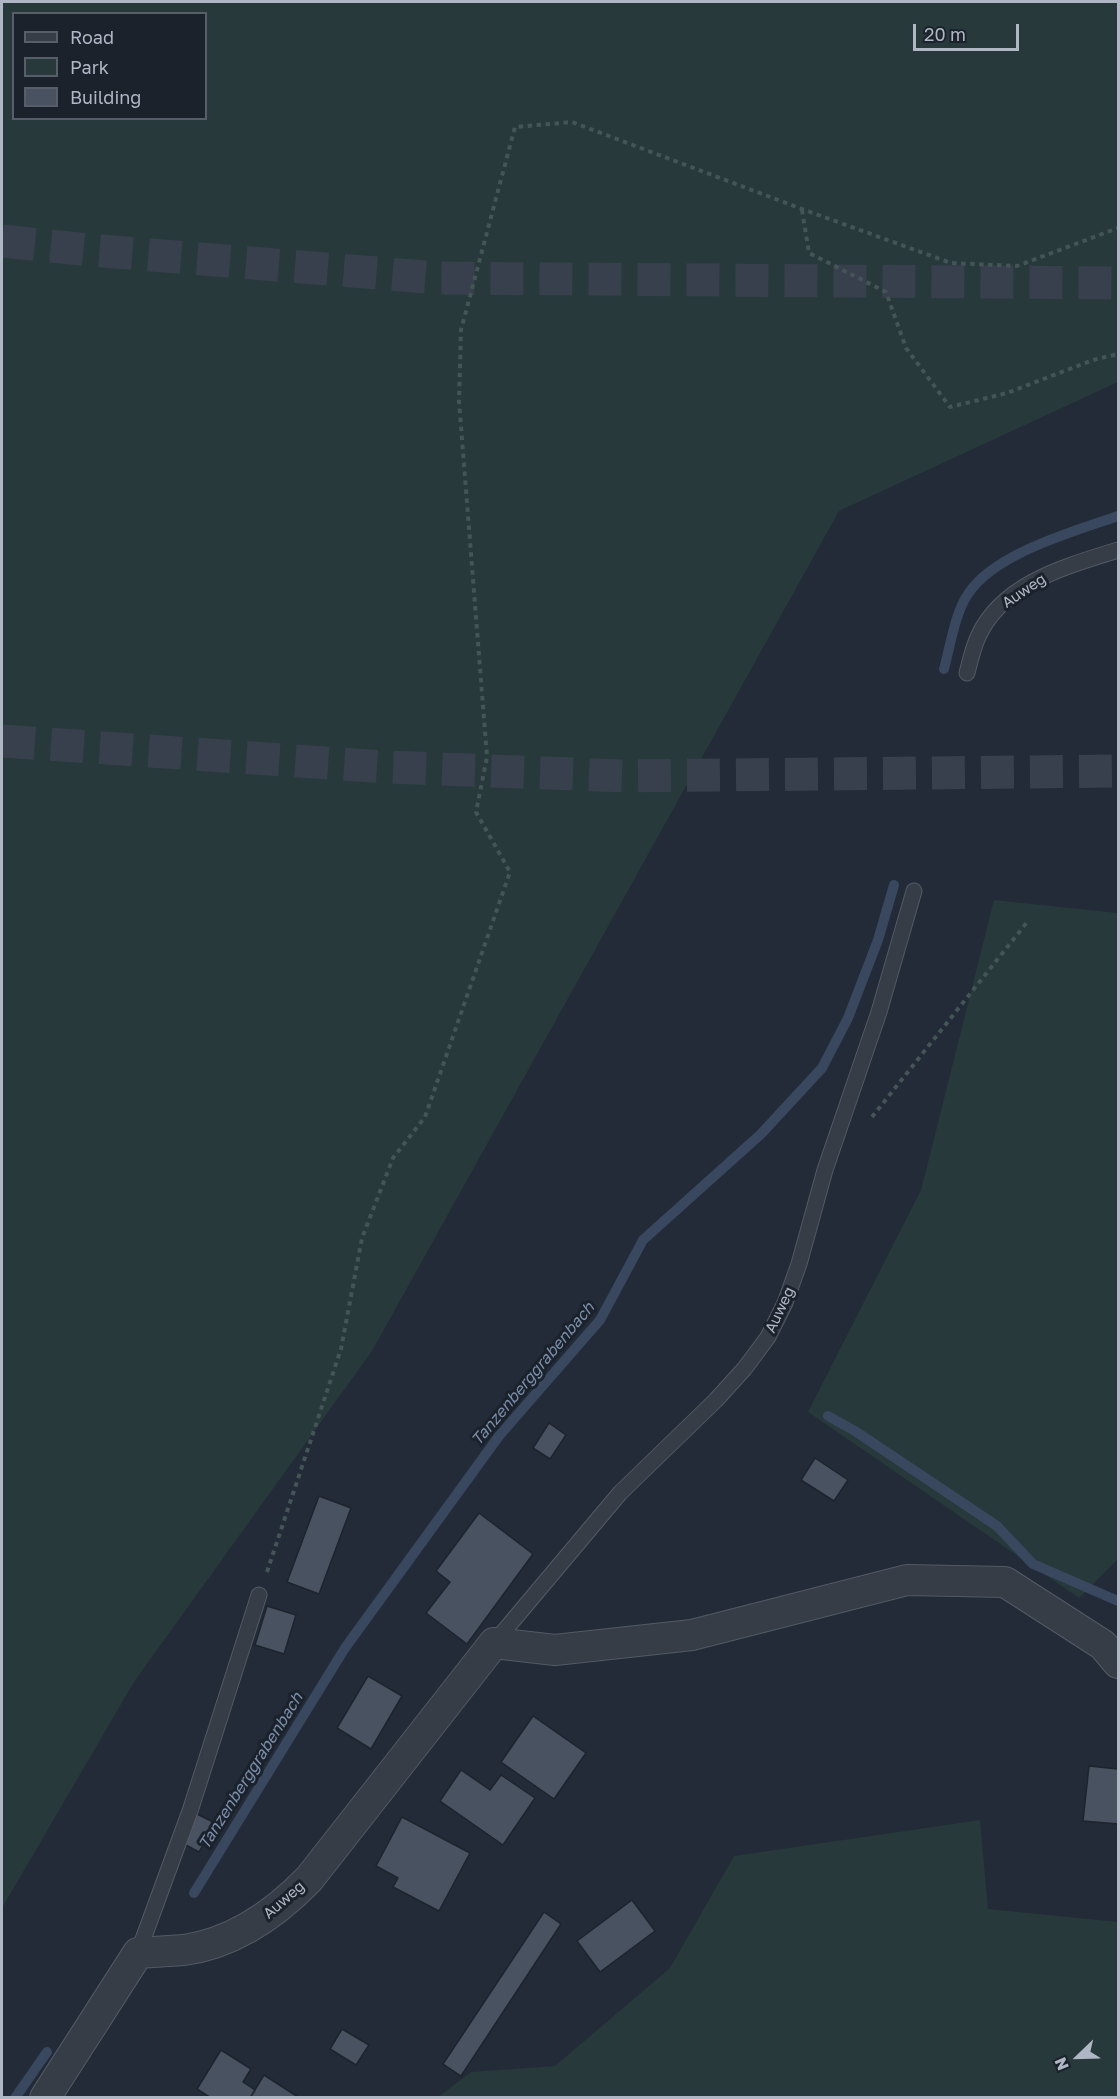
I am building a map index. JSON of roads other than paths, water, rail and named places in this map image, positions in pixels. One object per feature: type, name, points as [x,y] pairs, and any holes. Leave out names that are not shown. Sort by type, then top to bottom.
[{"type":"street","points":[[494,1643],[555,1650],[692,1635],[907,1580],[1005,1582],[1103,1645],[1119,1663]]},
{"type":"street","name":"Auweg","points":[[138,1953],[185,1949],[223,1940],[258,1923],[285,1904],[309,1879],[494,1643]]},
{"type":"street","points":[[45,2097],[138,1953]]},
{"type":"lane","name":"Auweg","points":[[967,673],[978,637],[990,616],[1007,599],[1057,570],[1119,550]]},
{"type":"lane","name":"Auweg","points":[[494,1643],[620,1493],[716,1400],[745,1368],[768,1337],[785,1303],[799,1264],[825,1170],[879,1012],[914,891]]},
{"type":"lane","points":[[138,1953],[190,1811],[260,1596]]},
{"type":"waterway","name":"Tanzenberggrabenbach","points":[[944,669],[953,630],[963,602],[980,580],[996,567],[1036,546],[1118,516]]},
{"type":"waterway","name":"Tanzenberggrabenbach","points":[[194,1893],[345,1648],[499,1436],[600,1320],[643,1240],[761,1134],[822,1068],[848,1018],[878,940],[894,885]]},
{"type":"waterway","points":[[828,1416],[855,1431],[997,1526],[1033,1564],[1118,1601]]},
{"type":"waterway","name":"Tanzenberggrabenbach","points":[[15,2098],[47,2052]]},
{"type":"tunnel","points":[[2,241],[438,278],[1118,283]]},
{"type":"tunnel","points":[[2,741],[386,767],[625,776],[1118,771]]}]
